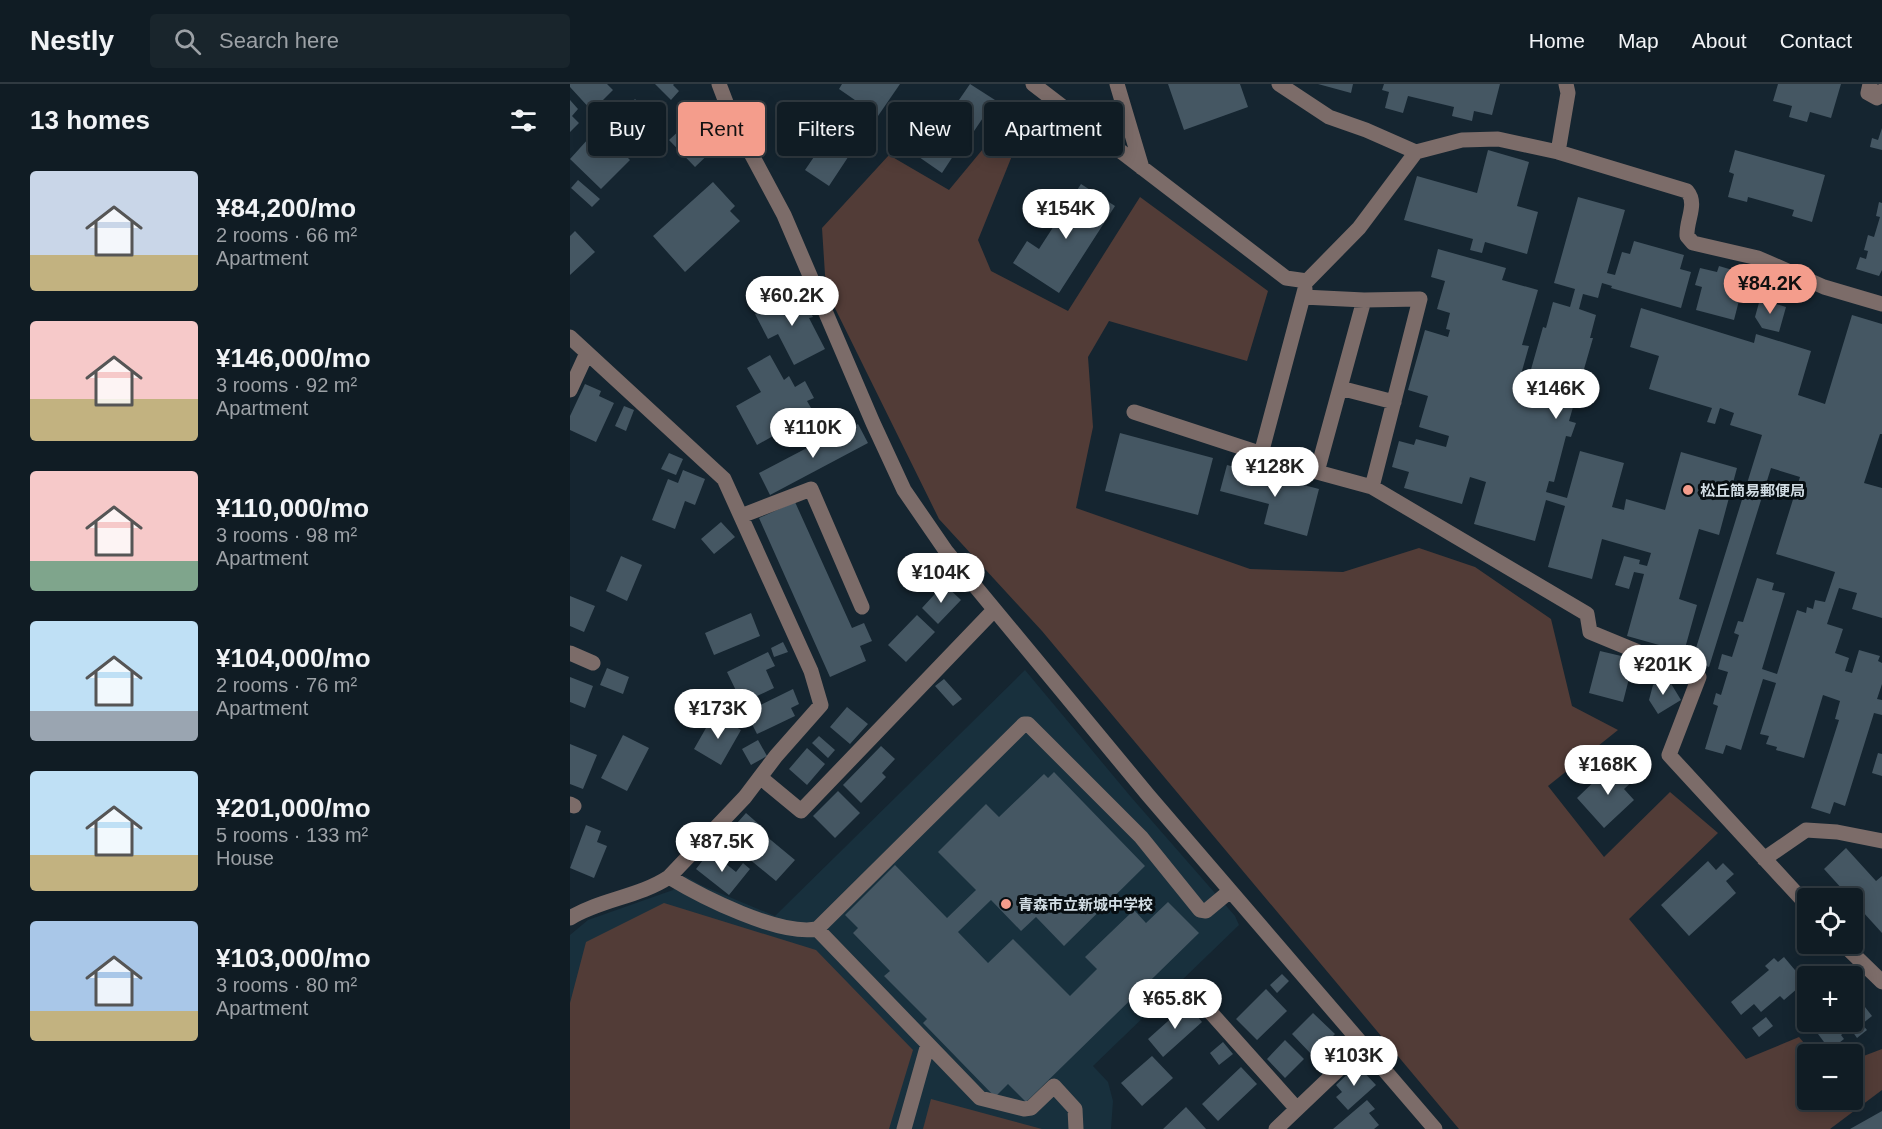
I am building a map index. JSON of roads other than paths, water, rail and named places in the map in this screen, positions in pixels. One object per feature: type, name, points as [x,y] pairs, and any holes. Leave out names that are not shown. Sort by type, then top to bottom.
[{"type":"street","points":[[719,84],[732,117],[784,215],[904,490],[946,551],[994,610],[1230,891],[1435,1129]]},
{"type":"street","points":[[1033,84],[1286,278],[1307,281]]},
{"type":"street","points":[[1117,84],[1142,168]]},
{"type":"street","points":[[1279,84],[1329,117],[1416,152],[1462,140],[1498,140],[1558,152],[1687,191],[1691,196],[1692,204],[1687,236],[1693,243],[1758,258],[1824,287],[1882,304]]},
{"type":"street","points":[[1558,152],[1568,93],[1566,84]]},
{"type":"street","points":[[1870,84],[1868,93],[1876,98],[1882,91]]},
{"type":"street","points":[[1261,454],[1307,281],[1359,228],[1416,152]]},
{"type":"street","points":[[1303,297],[1364,300],[1420,299],[1372,487]]},
{"type":"street","points":[[1317,472],[1364,300]]},
{"type":"street","points":[[570,337],[724,479],[811,671],[821,705],[745,797],[669,877],[655,886],[584,909],[570,918]]},
{"type":"street","points":[[570,390],[587,353]]},
{"type":"street","points":[[1340,388],[1394,402]]},
{"type":"street","points":[[1134,412],[1317,472],[1372,487],[1587,614],[1590,632],[1700,676],[1669,755],[1797,894]]},
{"type":"street","points":[[741,516],[810,489],[862,607]]},
{"type":"street","points":[[760,777],[801,811],[994,610]]},
{"type":"street","points":[[570,653],[593,663]]},
{"type":"street","points":[[669,877],[702,896],[771,924],[790,930],[817,929],[1024,724],[1029,724],[1141,837],[1200,910],[1206,911],[1230,891]]},
{"type":"street","points":[[1764,859],[1806,830],[1837,832],[1882,841]]},
{"type":"street","points":[[817,929],[980,1098],[1024,1109],[1031,1108],[1054,1086],[1076,1109],[1076,1129]]},
{"type":"street","points":[[1853,954],[1882,982]]},
{"type":"street","points":[[1197,996],[1297,1109]]},
{"type":"street","points":[[904,1129],[928,1044]]},
{"type":"street","points":[[1276,1129],[1363,1046]]},
{"type":"place","name":"松丘簡易郵便局","points":[[1688,490]]},
{"type":"place","name":"青森市立新城中学校","points":[[1006,904]]}]
